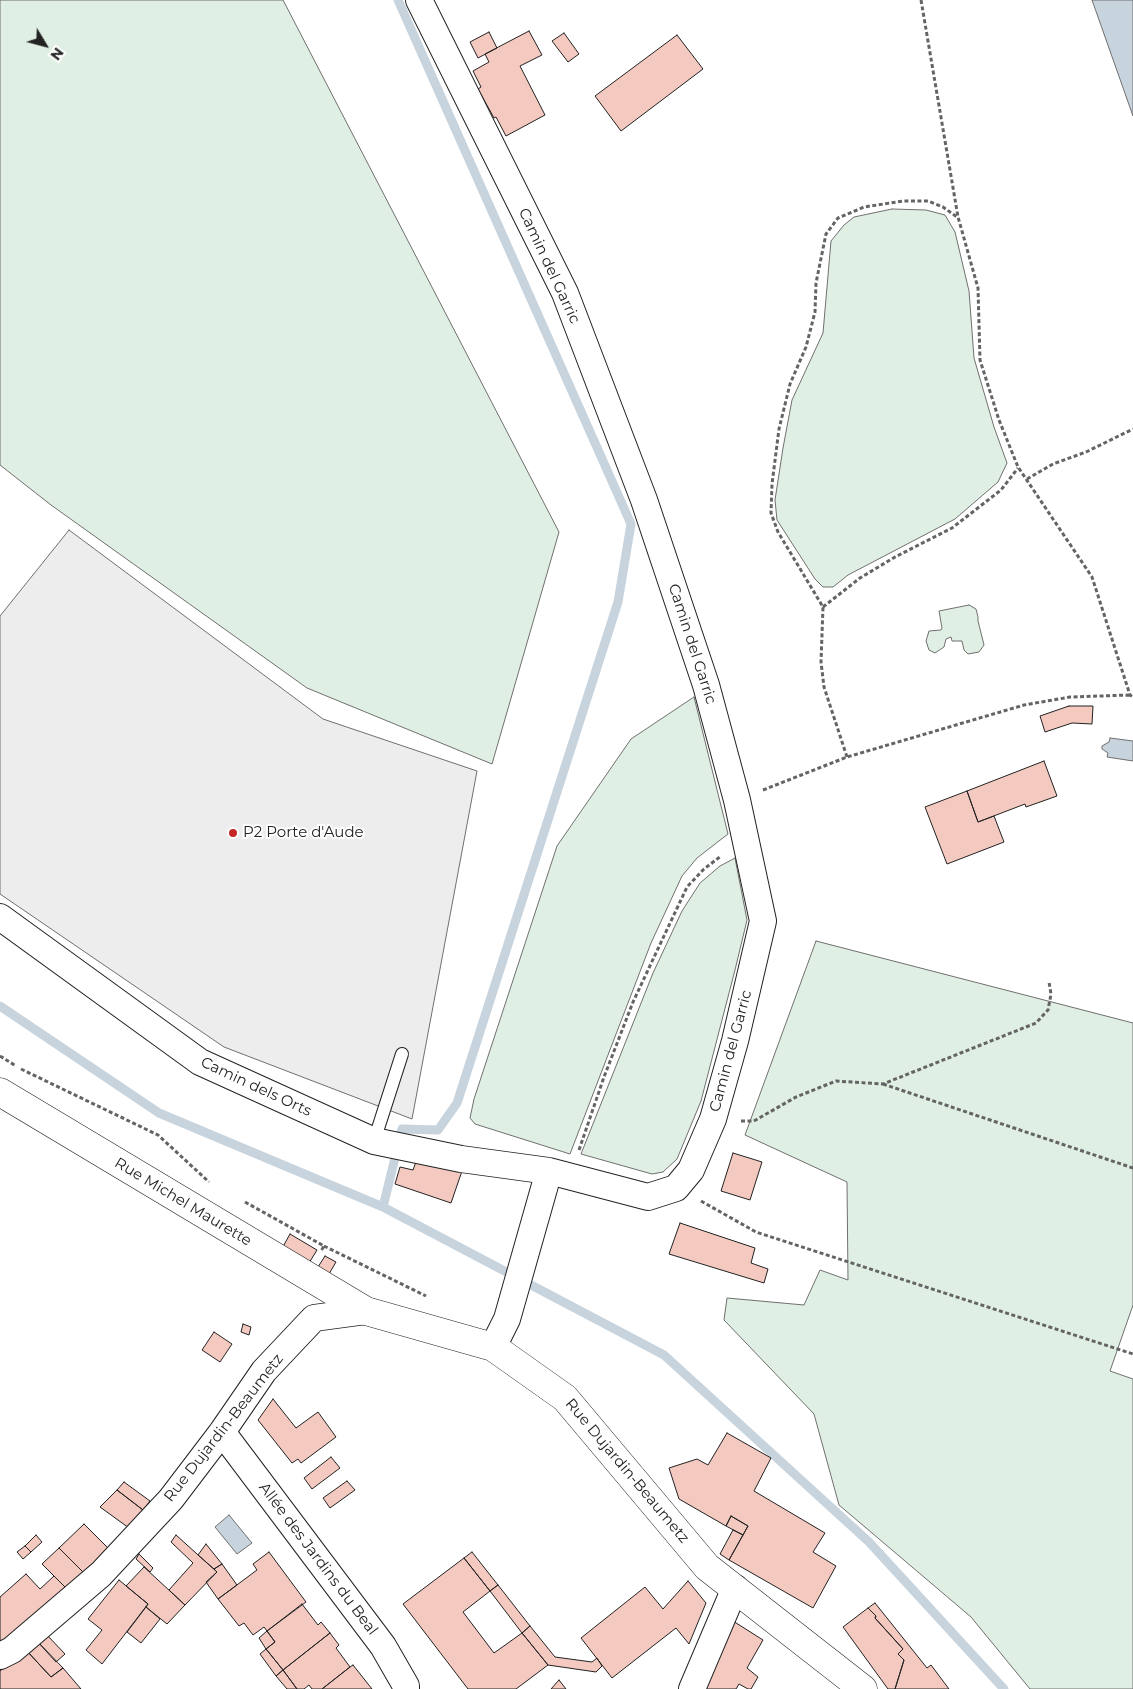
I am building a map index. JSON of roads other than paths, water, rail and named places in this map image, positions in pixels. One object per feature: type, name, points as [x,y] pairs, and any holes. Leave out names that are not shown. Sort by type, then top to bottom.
[{"type":"main road","name":"Rue Michel Maurette","points":[[0,1092],[366,1311]]},
{"type":"main road","name":"Rue Dujardin-Beaumetz","points":[[366,1311],[493,1347],[565,1398],[708,1566],[863,1689]]},
{"type":"street","name":"Camin del Garric","points":[[419,0],[564,293],[644,500],[706,685],[737,800],[763,921],[735,1042],[713,1119],[691,1170],[676,1188],[648,1197],[560,1174]]},
{"type":"street","name":"Camin dels Orts","points":[[0,917],[200,1062],[376,1141],[460,1159],[560,1174]]},
{"type":"street","points":[[493,1347],[507,1320],[535,1215],[560,1174]]},
{"type":"street","name":"Rue Dujardin-Beaumetz","points":[[0,1656],[12,1650],[101,1574],[170,1499],[222,1432],[264,1371],[314,1318],[366,1311]]},
{"type":"street","name":"Allée des Jardins du Beal","points":[[222,1432],[384,1646],[406,1689]]},
{"type":"street","points":[[692,1689],[735,1588]]},
{"type":"lane","points":[[376,1141],[402,1054]]},
{"type":"waterway","points":[[383,1207],[402,1129],[438,1130],[457,1103],[618,602],[631,524],[398,0]]},
{"type":"waterway","points":[[0,1006],[159,1113],[383,1207],[664,1355],[869,1542],[1004,1689]]},
{"type":"place","name":"P2 Porte d'Aude","points":[[233,833]]}]
